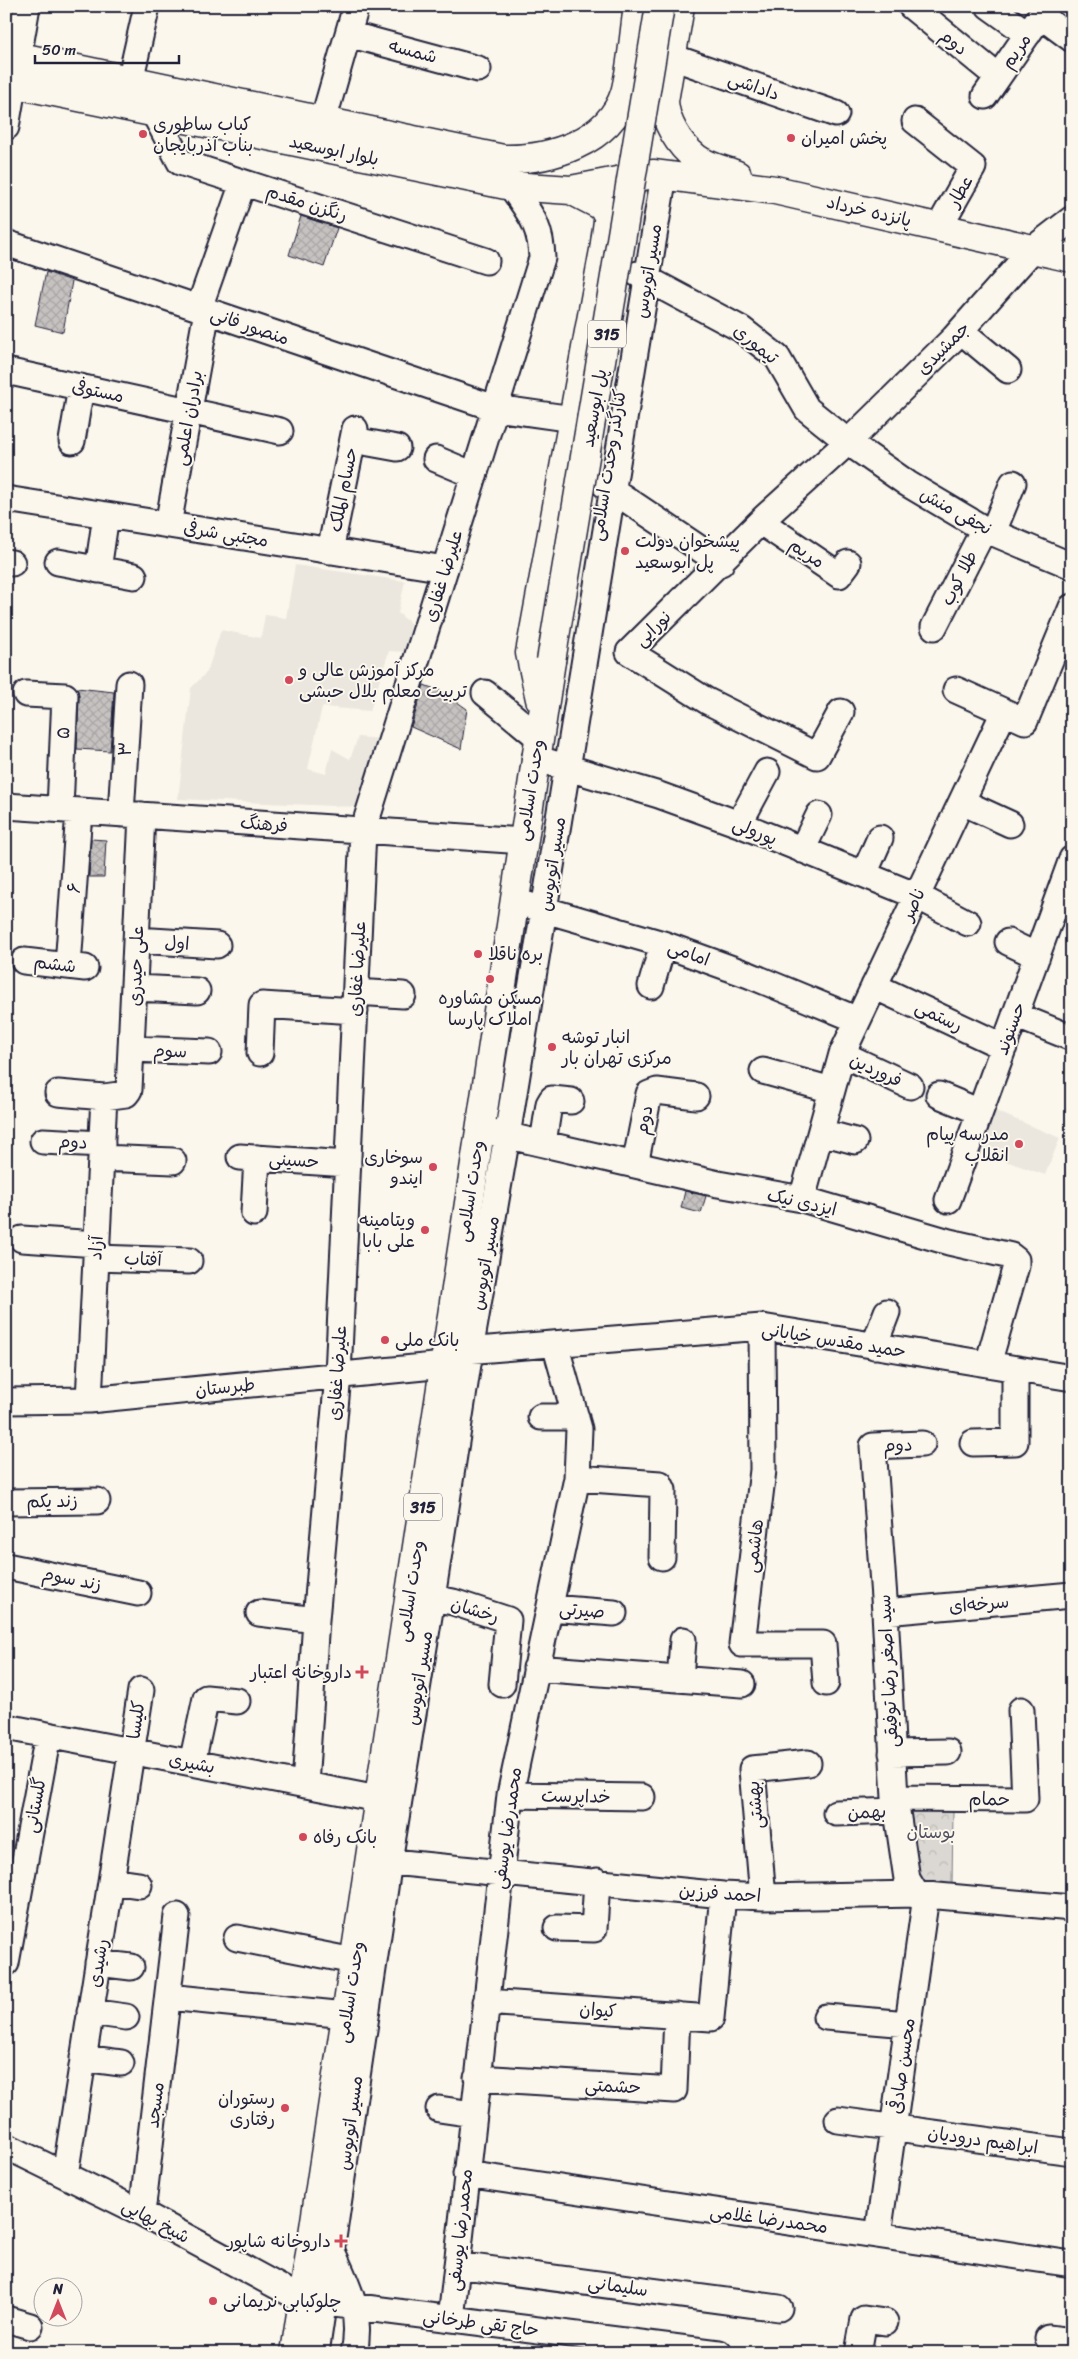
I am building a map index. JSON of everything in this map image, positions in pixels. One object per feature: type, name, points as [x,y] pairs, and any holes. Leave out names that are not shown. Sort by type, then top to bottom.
[{"type":"main road","name":"بلوار ابوسعید","points":[[12,56],[503,159],[527,159],[553,154],[583,141],[608,122],[625,92],[638,6]]},
{"type":"main road","name":"پل ابوسعید","points":[[551,662],[660,6]]},
{"type":"main road","points":[[680,6],[664,101],[666,116],[673,130],[697,159],[775,190]]},
{"type":"main road","name":"بلوار ابوسعید","points":[[10,83],[511,186],[571,190],[658,175]]},
{"type":"main road","name":"پانزده خرداد","points":[[658,175],[775,190],[1072,258]]},
{"type":"main road","points":[[571,190],[600,204],[609,214]]},
{"type":"main road","name":"وحدت اسلامی","points":[[542,711],[530,653],[609,214]]},
{"type":"main road","name":"وحدت اسلامی","points":[[295,2353],[313,2301],[354,1961],[379,1860],[378,1799],[421,1596],[453,1356],[479,1129],[551,662]]},
{"type":"street","points":[[6,127],[12,56],[27,6]]},
{"type":"street","points":[[130,80],[147,6]]},
{"type":"street","points":[[323,121],[356,6]]},
{"type":"street","name":"دوم","points":[[911,6],[991,87]]},
{"type":"street","points":[[989,6],[1039,19],[1072,39]]},
{"type":"street","name":"مریم","points":[[991,87],[1039,19]]},
{"type":"street","name":"شمسه","points":[[348,34],[478,69]]},
{"type":"street","name":"داداشی","points":[[672,57],[836,114]]},
{"type":"street","name":"رنگزن مقدم","points":[[154,113],[180,162],[486,261]]},
{"type":"street","name":"عطار","points":[[915,121],[973,167],[938,228]]},
{"type":"street","name":"کنارگذر وحدت اسلامی","points":[[580,638],[609,488],[642,276],[648,213],[658,175]]},
{"type":"street","name":"مسیر اتوبوس","points":[[642,276],[658,175]]},
{"type":"street","name":"برادران اعلمی","points":[[168,525],[189,411],[203,310],[243,182]]},
{"type":"street","name":"علیرضا غفاری","points":[[305,1785],[316,1620],[338,1375],[363,831],[542,258],[542,239],[536,223],[511,186]]},
{"type":"street","points":[[609,214],[622,204],[632,202],[640,203],[648,213]]},
{"type":"street","name":"جمشیدی","points":[[848,442],[961,331],[1033,249],[1072,219]]},
{"type":"street","name":"منصور فانی","points":[[6,244],[495,408],[573,419]]},
{"type":"street","name":"تیموری","points":[[642,276],[741,329],[777,357],[807,409],[848,442]]},
{"type":"street","points":[[961,331],[1008,370]]},
{"type":"street","name":"مستوفی","points":[[6,371],[280,431]]},
{"type":"street","points":[[72,441],[81,387]]},
{"type":"street","name":"حسام الملک","points":[[330,551],[354,434],[397,448]]},
{"type":"street","name":"نورایی","points":[[841,712],[817,756],[707,701],[629,652],[761,522],[848,442]]},
{"type":"street","name":"نجفی منش","points":[[848,442],[908,484],[989,530],[1072,566]]},
{"type":"street","points":[[436,459],[474,475]]},
{"type":"street","points":[[989,530],[1013,483]]},
{"type":"street","points":[[609,488],[721,563]]},
{"type":"street","name":"مسیر اتوبوس","points":[[453,1356],[508,1136],[568,768],[609,488]]},
{"type":"street","name":"مجتبی شرفی","points":[[6,499],[445,569]]},
{"type":"street","points":[[98,570],[106,515]]},
{"type":"street","name":"مریم","points":[[761,522],[840,575],[848,563]]},
{"type":"street","name":"طلا کوب","points":[[934,627],[989,530]]},
{"type":"street","points":[[58,562],[134,576]]},
{"type":"street","points":[[956,690],[1025,721],[1064,648],[1072,606]]},
{"type":"street","name":"۳","points":[[129,684],[131,814]]},
{"type":"street","points":[[485,693],[537,747]]},
{"type":"street","name":"۵","points":[[26,694],[65,696],[70,810]]},
{"type":"street","name":"ناصر","points":[[802,1199],[842,1054],[1004,712]]},
{"type":"street","name":"پورولی","points":[[537,747],[568,768],[658,795],[739,824],[917,896],[968,923]]},
{"type":"street","points":[[739,824],[767,772]]},
{"type":"street","points":[[962,802],[1010,824]]},
{"type":"street","name":"فرهنگ","points":[[6,806],[522,842]]},
{"type":"street","name":"۶","points":[[70,810],[76,967]]},
{"type":"street","name":"علی حیدری","points":[[115,1095],[130,1085],[136,940],[131,814]]},
{"type":"street","points":[[802,850],[819,815]]},
{"type":"street","points":[[864,874],[880,838]]},
{"type":"street","name":"حسنوند","points":[[948,1200],[1037,956],[1064,901],[1072,859]]},
{"type":"street","name":"امامی","points":[[514,902],[663,944],[749,975],[858,1020]]},
{"type":"street","name":"اول","points":[[136,940],[217,945]]},
{"type":"street","points":[[1008,942],[1037,956]]},
{"type":"street","points":[[651,986],[663,944]]},
{"type":"street","name":"ششم","points":[[24,961],[76,967]]},
{"type":"street","name":"رستمی","points":[[874,986],[1004,1047]]},
{"type":"street","points":[[135,988],[197,991]]},
{"type":"street","points":[[260,1053],[262,1005],[356,1002],[403,995]]},
{"type":"street","points":[[1015,1015],[1072,1038]]},
{"type":"street","name":"سوم","points":[[132,1049],[209,1052]]},
{"type":"street","name":"فروردین","points":[[842,1054],[910,1086]]},
{"type":"street","points":[[762,1071],[832,1090]]},
{"type":"street","name":"دوم","points":[[635,1165],[649,1094],[658,1091],[696,1096]]},
{"type":"street","points":[[58,1093],[115,1095]]},
{"type":"street","name":"آزاد","points":[[89,1400],[102,1151],[115,1095]]},
{"type":"street","points":[[938,1095],[980,1112]]},
{"type":"street","points":[[543,1143],[549,1104],[552,1099],[571,1102]]},
{"type":"street","name":"ایزدی نیک","points":[[479,1129],[718,1184],[802,1199],[949,1242],[1011,1256],[1016,1260],[1016,1266],[988,1364]]},
{"type":"street","points":[[821,1132],[854,1141]]},
{"type":"street","name":"دوم","points":[[43,1141],[173,1161]]},
{"type":"street","name":"حسینی","points":[[254,1213],[248,1157],[348,1164]]},
{"type":"street","name":"آفتاب","points":[[22,1238],[96,1251],[190,1260]]},
{"type":"street","points":[[874,1346],[886,1312]]},
{"type":"street","name":"حمید مقدس خیابانی","points":[[453,1356],[555,1344],[762,1327],[1072,1378]]},
{"type":"street","name":"هاشمی","points":[[762,1327],[763,1470],[742,1644],[823,1644],[826,1683]]},
{"type":"street","name":"محمدرضا یوسفی","points":[[450,2319],[510,1794],[577,1478],[579,1429],[555,1344]]},
{"type":"street","name":"طبرستان","points":[[6,1401],[89,1400],[338,1375],[453,1356]]},
{"type":"street","points":[[973,1443],[1015,1442],[1015,1368]]},
{"type":"street","points":[[541,1417],[576,1417]]},
{"type":"street","name":"دوم","points":[[873,1446],[922,1444]]},
{"type":"street","name":"سید اصغر رضا توفیقی","points":[[873,1446],[886,1612],[896,1804],[907,1879],[921,1895]]},
{"type":"street","points":[[577,1478],[660,1484],[663,1490],[662,1556]]},
{"type":"street","name":"زند یکم","points":[[6,1502],[97,1501]]},
{"type":"street","name":"زند سوم","points":[[6,1566],[138,1592]]},
{"type":"street","name":"سرخه‌ای","points":[[886,1612],[1072,1595]]},
{"type":"street","name":"مسیر اتوبوس","points":[[316,2353],[313,2301],[331,2249],[379,1860],[421,1596]]},
{"type":"street","name":"رخشان","points":[[421,1596],[453,1602],[508,1620],[502,1684]]},
{"type":"street","name":"صیرتی","points":[[550,1608],[614,1613]]},
{"type":"street","points":[[259,1613],[316,1620]]},
{"type":"street","points":[[680,1679],[683,1640]]},
{"type":"street","points":[[536,1668],[742,1684]]},
{"type":"street","name":"کلیسا","points":[[132,1751],[141,1690]]},
{"type":"street","points":[[192,1763],[206,1698],[237,1701]]},
{"type":"street","name":"حمام","points":[[896,1804],[1025,1799],[1021,1710]]},
{"type":"street","name":"بشیری","points":[[6,1727],[378,1799]]},
{"type":"street","name":"گلستانی","points":[[6,1963],[48,1735]]},
{"type":"street","name":"رشیدی","points":[[65,2175],[132,1751]]},
{"type":"street","points":[[892,1754],[948,1752]]},
{"type":"street","name":"بهشتی","points":[[763,1896],[752,1769],[808,1763]]},
{"type":"street","name":"خداپرست","points":[[510,1794],[642,1797]]},
{"type":"street","name":"بهمن","points":[[836,1813],[896,1804]]},
{"type":"street","name":"احمد فرزین","points":[[379,1860],[723,1895],[921,1895],[1072,1908]]},
{"type":"street","points":[[111,1881],[139,1885]]},
{"type":"street","points":[[557,1928],[594,1929],[597,1881]]},
{"type":"street","name":"کیوان","points":[[486,2002],[711,2018],[723,1895]]},
{"type":"street","name":"محسن صادقی","points":[[878,2235],[908,2024],[921,1895]]},
{"type":"street","name":"مسجد","points":[[142,2213],[177,1916]]},
{"type":"street","points":[[237,1938],[354,1961]]},
{"type":"street","points":[[98,1963],[132,1967]]},
{"type":"street","points":[[168,1997],[346,2015]]},
{"type":"street","points":[[90,2012],[126,2017]]},
{"type":"street","name":"حشمتی","points":[[477,2078],[674,2090],[677,2015]]},
{"type":"street","points":[[826,2017],[908,2024]]},
{"type":"street","points":[[83,2058],[121,2063]]},
{"type":"street","points":[[439,2109],[473,2114]]},
{"type":"street","name":"ابراهیم درودیان","points":[[838,2120],[1072,2152]]},
{"type":"street","name":"شیخ بهایی","points":[[6,2146],[313,2301]]},
{"type":"street","name":"محمدرضا غلامی","points":[[466,2174],[1072,2264]]},
{"type":"street","points":[[331,2249],[356,2307],[357,2328],[354,2353]]},
{"type":"street","name":"سلیمانی","points":[[457,2265],[779,2308]]},
{"type":"street","name":"حاج تقی طرخانی","points":[[313,2301],[450,2319],[634,2347],[719,2353]]},
{"type":"street","points":[[6,2319],[30,2326]]},
{"type":"street","points":[[858,2353],[864,2319],[885,2322]]},
{"type":"shaded area","name":"مرکز آموزش عالی و تربیت معلم بلال حبشی","points":[[295,565],[405,581],[398,613],[411,624],[405,652],[389,651],[370,711],[322,707],[308,769],[326,774],[332,749],[350,759],[358,737],[382,739],[357,807],[178,799],[191,688],[207,672],[221,630],[261,638],[265,615],[286,618]]},
{"type":"shaded area","name":"مدرسه پیام انقلاب","points":[[993,1110],[1060,1138],[1045,1175],[978,1151]]},
{"type":"green space","name":"بوستان","points":[[908,1811],[953,1811],[952,1885],[921,1885],[913,1867]]},
{"type":"building","points":[[301,216],[337,228],[324,267],[289,255]]},
{"type":"building","points":[[46,272],[72,281],[63,332],[35,325]]},
{"type":"building","points":[[424,685],[443,692],[467,709],[461,749],[411,727]]},
{"type":"building","points":[[77,688],[114,692],[110,751],[77,749],[79,697]]},
{"type":"building","points":[[91,839],[106,840],[104,877],[89,877]]},
{"type":"building","points":[[685,1191],[706,1196],[701,1213],[681,1208]]},
{"type":"place","name":"کباب ساطوری بناب آذربایجان","points":[[143,134]]},
{"type":"place","name":"پخش امیران","points":[[791,138]]},
{"type":"place","name":"پیشخوان دولت پل ابوسعید","points":[[625,551]]},
{"type":"place","name":"مرکز آموزش عالی و تربیت معلم بلال حبشی","points":[[289,680]]},
{"type":"place","name":"بره ناقلا","points":[[478,954]]},
{"type":"place","name":"مسکن مشاوره املاک پارسا","points":[[490,979]]},
{"type":"place","name":"انبار توشه مرکزی تهران بار","points":[[552,1047]]},
{"type":"place","name":"مدرسه پیام انقلاب","points":[[1019,1144]]},
{"type":"place","name":"سوخاری ایندو","points":[[433,1167]]},
{"type":"place","name":"ویتامینه علی بابا","points":[[425,1230]]},
{"type":"place","name":"بانک ملی","points":[[385,1340]]},
{"type":"place","name":"داروخانه اعتبار","points":[[362,1672]]},
{"type":"place","name":"بانک رفاه","points":[[303,1837]]},
{"type":"place","name":"رستوران رفتاری","points":[[285,2108]]},
{"type":"place","name":"داروخانه شاپور","points":[[341,2241]]},
{"type":"place","name":"چلوکبابی نریمانی","points":[[213,2301]]}]
